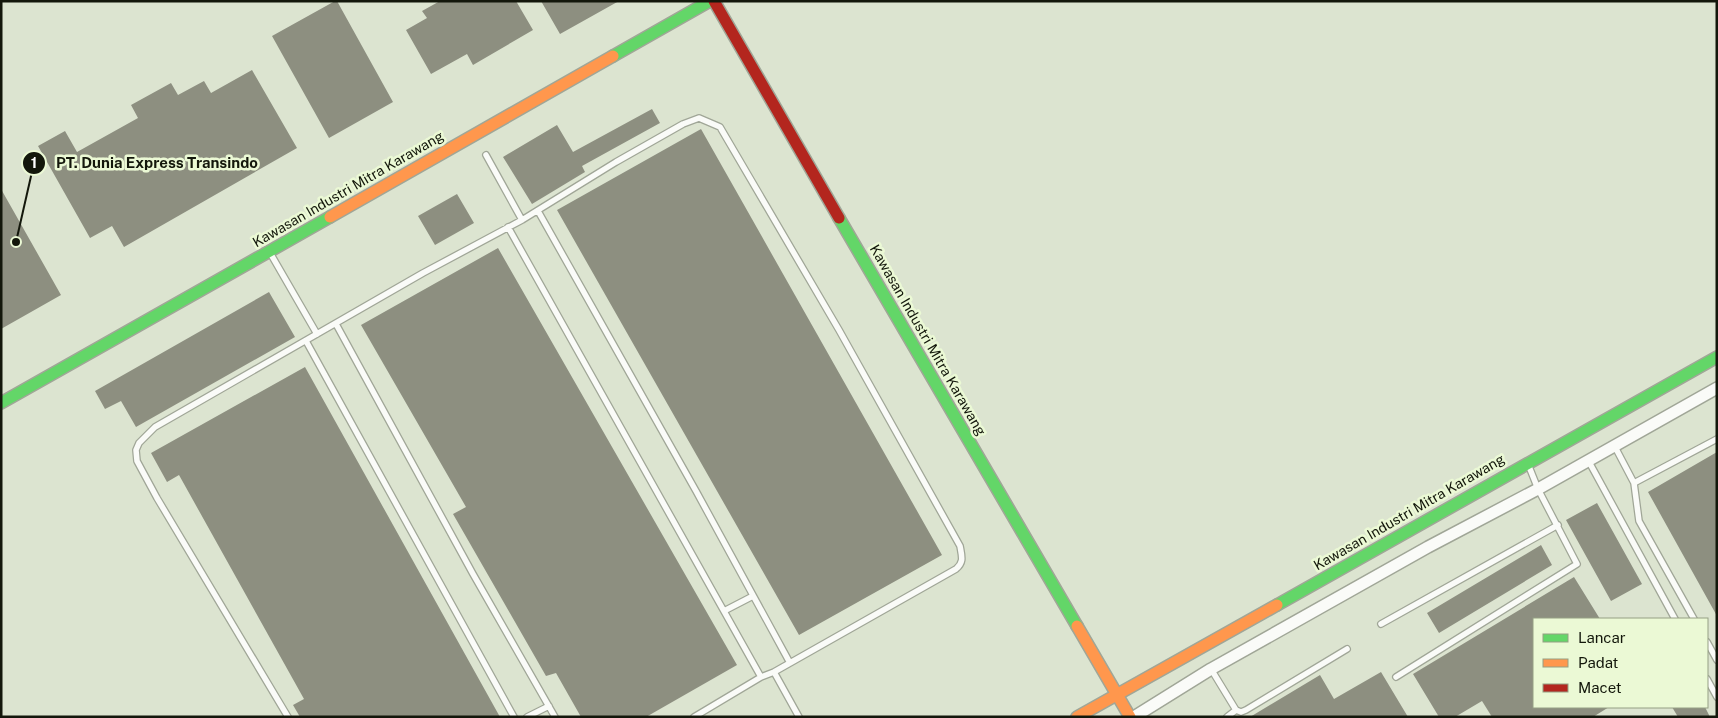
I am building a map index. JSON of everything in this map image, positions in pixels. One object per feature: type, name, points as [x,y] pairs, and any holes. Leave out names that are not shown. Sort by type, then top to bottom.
[{"type":"street","name":"Kawasan Industri Mitra Karawang","points":[[1,403],[710,1]]},
{"type":"street","name":"Kawasan Industri Mitra Karawang","points":[[714,1],[1117,694]]},
{"type":"street","name":"Kawasan Industri Mitra Karawang","points":[[1077,717],[1527,462],[1717,357]]},
{"type":"street","points":[[1134,717],[1211,669],[1717,388]]},
{"type":"street","points":[[1117,694],[1130,717]]},
{"type":"lane","points":[[288,717],[157,498],[138,461],[136,450],[139,443],[156,427],[423,273],[538,211],[616,162],[683,124],[699,118],[720,126],[839,330],[960,546],[963,559],[956,569],[774,672],[761,677],[694,717]]},
{"type":"lane","points":[[486,155],[522,220]]},
{"type":"lane","points":[[538,211],[696,491],[790,663]]},
{"type":"lane","points":[[508,227],[761,677]]},
{"type":"lane","points":[[269,251],[317,334]]},
{"type":"lane","points":[[336,324],[473,574],[555,717]]},
{"type":"lane","points":[[306,341],[514,717]]},
{"type":"lane","points":[[1634,483],[1717,439]]},
{"type":"lane","points":[[1614,445],[1634,483],[1639,521],[1693,618]]},
{"type":"lane","points":[[1588,460],[1674,618]]},
{"type":"lane","points":[[1396,677],[1577,564],[1538,488],[1527,462]]},
{"type":"lane","points":[[1380,624],[1558,526]]},
{"type":"lane","points":[[724,611],[753,596]]},
{"type":"lane","points":[[1708,644],[1717,660]]},
{"type":"lane","points":[[1211,669],[1236,710],[1241,712],[1347,649]]},
{"type":"lane","points":[[774,672],[799,717]]},
{"type":"lane","points":[[1708,681],[1717,697]]},
{"type":"lane","points":[[527,717],[549,706]]},
{"type":"lane","points":[[1227,717],[1236,710]]},
{"type":"building","points":[[337,1],[393,102],[329,138],[272,36]]},
{"type":"building","points":[[440,1],[516,1],[533,30],[473,65],[467,54],[431,74],[406,30],[427,18],[422,11]]},
{"type":"building","points":[[541,1],[619,1],[560,34]]},
{"type":"building","points":[[252,70],[297,148],[124,247],[112,226],[90,238],[38,146],[65,131],[77,152],[138,118],[131,105],[171,83],[178,95],[204,81],[211,93]]},
{"type":"building","points":[[652,109],[660,123],[582,166],[585,172],[532,204],[503,157],[557,125],[573,152]]},
{"type":"building","points":[[701,129],[942,555],[799,635],[557,210]]},
{"type":"building","points":[[1,189],[61,295],[1,329]]},
{"type":"building","points":[[457,194],[474,223],[435,245],[418,216]]},
{"type":"building","points":[[498,248],[737,665],[646,717],[581,717],[556,673],[546,676],[453,514],[466,507],[361,325]]},
{"type":"building","points":[[269,292],[295,337],[136,427],[121,401],[105,409],[95,391]]},
{"type":"building","points":[[305,367],[500,717],[300,717],[293,705],[304,699],[179,475],[167,482],[151,453]]},
{"type":"building","points":[[1717,452],[1717,616],[1648,492]]},
{"type":"building","points":[[1597,503],[1642,584],[1611,601],[1566,520]]},
{"type":"building","points":[[1541,545],[1552,565],[1439,633],[1427,613]]},
{"type":"building","points":[[1574,577],[1599,618],[1533,618],[1533,708],[1607,708],[1593,717],[1492,717],[1482,701],[1455,717],[1439,717],[1413,674]]},
{"type":"building","points":[[1381,672],[1408,717],[1250,717],[1320,675],[1334,699]]},
{"type":"building","points":[[1673,708],[1706,708],[1710,717],[1678,717]]},
{"type":"traffic: fast","points":[[613,56],[710,1]]},
{"type":"traffic: fast","points":[[1,403],[330,217]]},
{"type":"traffic: fast","points":[[839,218],[1077,626]]},
{"type":"traffic: fast","points":[[1277,605],[1717,357]]},
{"type":"traffic: slow","points":[[330,217],[613,56]]},
{"type":"traffic: slow","points":[[1077,717],[1277,605]]},
{"type":"traffic: slow","points":[[1077,626],[1130,717]]},
{"type":"traffic: jam","points":[[714,1],[839,218]]},
{"type":"place","name":"PT. Dunia Express Transindo","points":[[16,242]]}]
